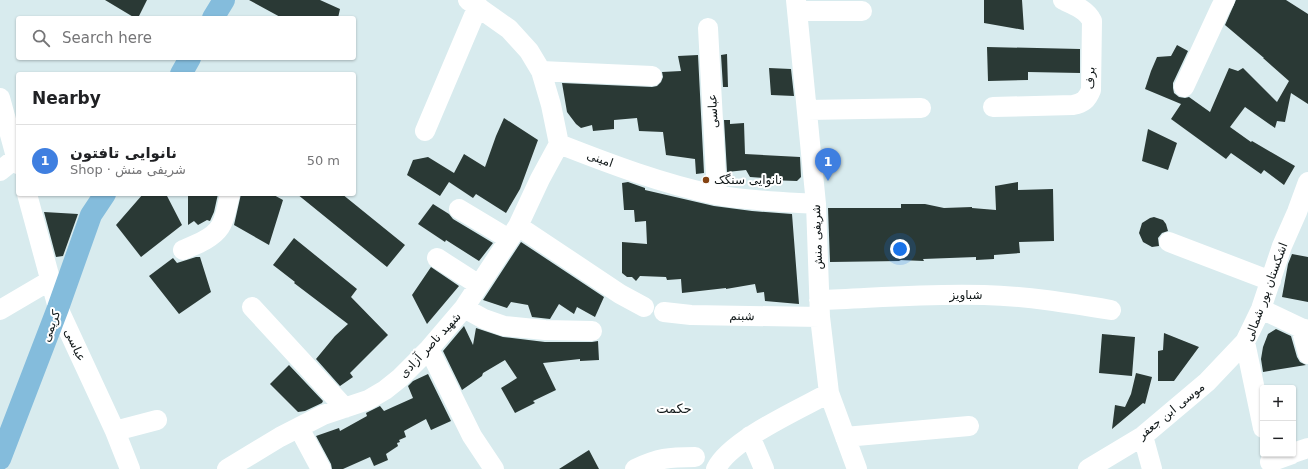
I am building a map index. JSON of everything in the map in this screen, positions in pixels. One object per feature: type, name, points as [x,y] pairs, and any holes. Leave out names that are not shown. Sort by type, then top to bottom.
[{"type":"main road","points":[[214,16],[224,0]]},
{"type":"main road","points":[[182,72],[189,60]]},
{"type":"main road","name":"کریمی","points":[[0,459],[58,308],[91,215],[104,196]]},
{"type":"street","name":"برف","points":[[993,107],[1073,105],[1082,103],[1089,96],[1091,90],[1092,21],[1089,15],[1064,0]]},
{"type":"street","points":[[1184,87],[1220,7],[1225,0]]},
{"type":"street","points":[[425,131],[473,3],[509,29],[529,51],[541,70],[560,144]]},
{"type":"street","points":[[796,6],[862,11]]},
{"type":"street","name":"شریفی منش","points":[[796,6],[816,204],[820,308],[829,394],[857,469]]},
{"type":"street","name":"عباسی","points":[[708,28],[717,195]]},
{"type":"street","points":[[541,70],[652,76]]},
{"type":"street","points":[[0,98],[16,157]]},
{"type":"street","points":[[806,110],[921,108]]},
{"type":"street","name":"امینی","points":[[560,144],[598,159],[686,188],[717,195],[816,204]]},
{"type":"street","name":"شهید ناصر آزادی","points":[[227,469],[280,437],[323,415],[368,400],[385,390],[400,378],[429,349],[464,308],[514,233],[540,179],[560,144]]},
{"type":"street","points":[[0,171],[16,162]]},
{"type":"street","name":"اشکستان پور شمالی","points":[[1262,421],[1245,342],[1261,309],[1282,246],[1298,212],[1308,182]]},
{"type":"street","name":"عباسی","points":[[27,196],[58,308],[115,430],[130,469]]},
{"type":"street","points":[[182,250],[208,238],[220,228],[226,213],[230,196]]},
{"type":"street","points":[[459,209],[514,233],[644,307]]},
{"type":"street","points":[[1169,242],[1271,281]]},
{"type":"street","points":[[437,258],[479,285]]},
{"type":"street","points":[[0,310],[51,280]]},
{"type":"street","name":"شباویز","points":[[820,308],[914,296],[984,295],[1060,301],[1111,310]]},
{"type":"street","points":[[252,307],[345,408]]},
{"type":"street","points":[[464,308],[484,319],[504,326],[545,330],[592,331]]},
{"type":"street","name":"شبنم","points":[[664,312],[692,315],[820,308]]},
{"type":"street","points":[[1261,309],[1305,329],[1308,354]]},
{"type":"street","name":"موسی ابن جعفر","points":[[1088,469],[1143,436],[1207,382],[1245,342]]},
{"type":"street","points":[[429,349],[472,436],[494,469]]},
{"type":"street","points":[[716,469],[731,450],[750,436],[829,394]]},
{"type":"street","points":[[115,430],[156,420]]},
{"type":"street","points":[[844,437],[968,426]]},
{"type":"street","points":[[299,428],[321,469]]},
{"type":"street","points":[[750,436],[764,469]]},
{"type":"street","points":[[1143,436],[1152,469]]},
{"type":"street","points":[[1296,452],[1308,448]]},
{"type":"street","points":[[635,469],[664,458],[694,457]]},
{"type":"street","points":[[1270,462],[1284,457]]},
{"type":"building","points":[[105,0],[147,0],[139,16],[132,16]]},
{"type":"building","points":[[249,0],[320,0],[340,9],[338,16],[278,16]]},
{"type":"building","points":[[984,0],[1022,0],[1024,30],[984,23]]},
{"type":"building","points":[[1236,0],[1286,0],[1308,14],[1308,104],[1291,93],[1285,122],[1277,121],[1275,128],[1245,107],[1230,127],[1251,142],[1252,141],[1295,166],[1284,185],[1264,170],[1261,174],[1231,153],[1226,159],[1171,119],[1181,104],[1145,89],[1157,57],[1171,56],[1177,45],[1188,51],[1173,83],[1174,93],[1179,97],[1189,97],[1210,112],[1229,68],[1238,71],[1243,68],[1277,102],[1289,81],[1225,25]]},
{"type":"building","points":[[987,47],[1080,49],[1080,73],[1028,72],[1028,80],[988,81]]},
{"type":"building","points":[[727,54],[728,87],[723,87],[721,55]]},
{"type":"building","points":[[698,55],[704,173],[696,174],[695,159],[666,155],[663,132],[639,131],[637,118],[614,120],[614,129],[593,131],[592,125],[581,128],[567,112],[562,83],[657,86],[663,77],[662,72],[681,71],[678,56]]},
{"type":"building","points":[[769,68],[791,69],[794,96],[771,95]]},
{"type":"building","points":[[504,118],[538,140],[520,189],[506,213],[476,194],[473,198],[449,182],[440,196],[407,175],[413,160],[428,157],[454,173],[464,154],[485,167]]},
{"type":"building","points":[[724,120],[730,120],[730,124],[744,123],[745,154],[800,157],[801,177],[797,181],[769,180],[766,178],[750,177],[746,170],[727,172]]},
{"type":"building","points":[[1148,129],[1177,143],[1168,170],[1142,161]]},
{"type":"building","points":[[628,182],[645,188],[645,190],[714,206],[792,214],[799,304],[765,301],[764,292],[757,293],[755,284],[726,289],[682,293],[681,279],[667,280],[666,277],[640,276],[636,281],[632,277],[627,277],[622,273],[622,242],[647,244],[646,221],[635,222],[634,210],[624,210],[622,183]]},
{"type":"building","points":[[1018,182],[1018,190],[1053,189],[1054,241],[1019,242],[1020,253],[994,255],[994,259],[976,260],[976,257],[923,259],[924,261],[899,260],[901,261],[830,262],[828,208],[901,208],[901,204],[925,204],[944,208],[972,207],[996,210],[995,186]]},
{"type":"building","points":[[141,196],[167,196],[182,225],[141,257],[116,225]]},
{"type":"building","points":[[188,196],[218,196],[214,212],[210,221],[207,220],[198,225],[194,221],[188,225]]},
{"type":"building","points":[[241,196],[276,196],[283,200],[269,245],[234,225]]},
{"type":"building","points":[[299,196],[344,196],[405,245],[387,267]]},
{"type":"building","points":[[433,204],[449,214],[453,219],[493,243],[479,261],[446,240],[445,242],[418,224]]},
{"type":"building","points":[[44,212],[78,214],[63,256],[56,257]]},
{"type":"building","points":[[1154,217],[1163,220],[1168,231],[1162,233],[1158,238],[1159,246],[1152,247],[1143,242],[1139,233],[1142,223]]},
{"type":"building","points":[[294,238],[357,289],[351,297],[388,335],[350,373],[353,377],[340,386],[316,359],[335,336],[348,324],[273,265]]},
{"type":"building","points":[[521,242],[604,297],[595,317],[577,307],[574,314],[559,304],[550,319],[532,317],[528,305],[511,302],[507,308],[483,300]]},
{"type":"building","points":[[1292,254],[1308,257],[1308,302],[1282,297],[1288,264]]},
{"type":"building","points":[[200,257],[211,292],[179,314],[149,276],[173,258],[177,263]]},
{"type":"building","points":[[431,267],[459,286],[427,324],[412,295]]},
{"type":"building","points":[[464,326],[473,345],[476,328],[503,337],[545,342],[598,341],[599,360],[580,361],[580,359],[543,363],[556,390],[533,401],[535,403],[515,413],[501,388],[517,378],[505,360],[483,373],[482,376],[462,390],[443,351]]},
{"type":"building","points":[[1276,329],[1291,336],[1297,357],[1300,362],[1306,365],[1263,372],[1261,359],[1263,347],[1268,334]]},
{"type":"building","points":[[1164,333],[1199,347],[1174,381],[1158,381],[1158,351],[1163,350]]},
{"type":"building","points":[[1102,334],[1135,337],[1132,376],[1099,373]]},
{"type":"building","points":[[289,365],[323,401],[322,403],[305,411],[298,412],[270,384]]},
{"type":"building","points":[[1136,373],[1152,377],[1145,404],[1143,403],[1112,429],[1115,405],[1125,407],[1131,394]]},
{"type":"building","points":[[428,374],[451,421],[431,430],[426,419],[404,431],[406,437],[399,440],[400,442],[397,443],[398,446],[386,454],[388,460],[374,466],[370,457],[343,469],[332,469],[331,464],[316,436],[339,428],[340,431],[367,416],[366,413],[380,406],[384,411],[413,398],[408,386],[413,381]]},
{"type":"building","points":[[589,450],[599,469],[559,469]]},
{"type":"place","name":"نانوایی سنگک","points":[[706,180]]},
{"type":"place","name":"نانوایی تافتون","points":[[828,181]]},
{"type":"district","name":"حکمت","points":[[674,408]]}]
